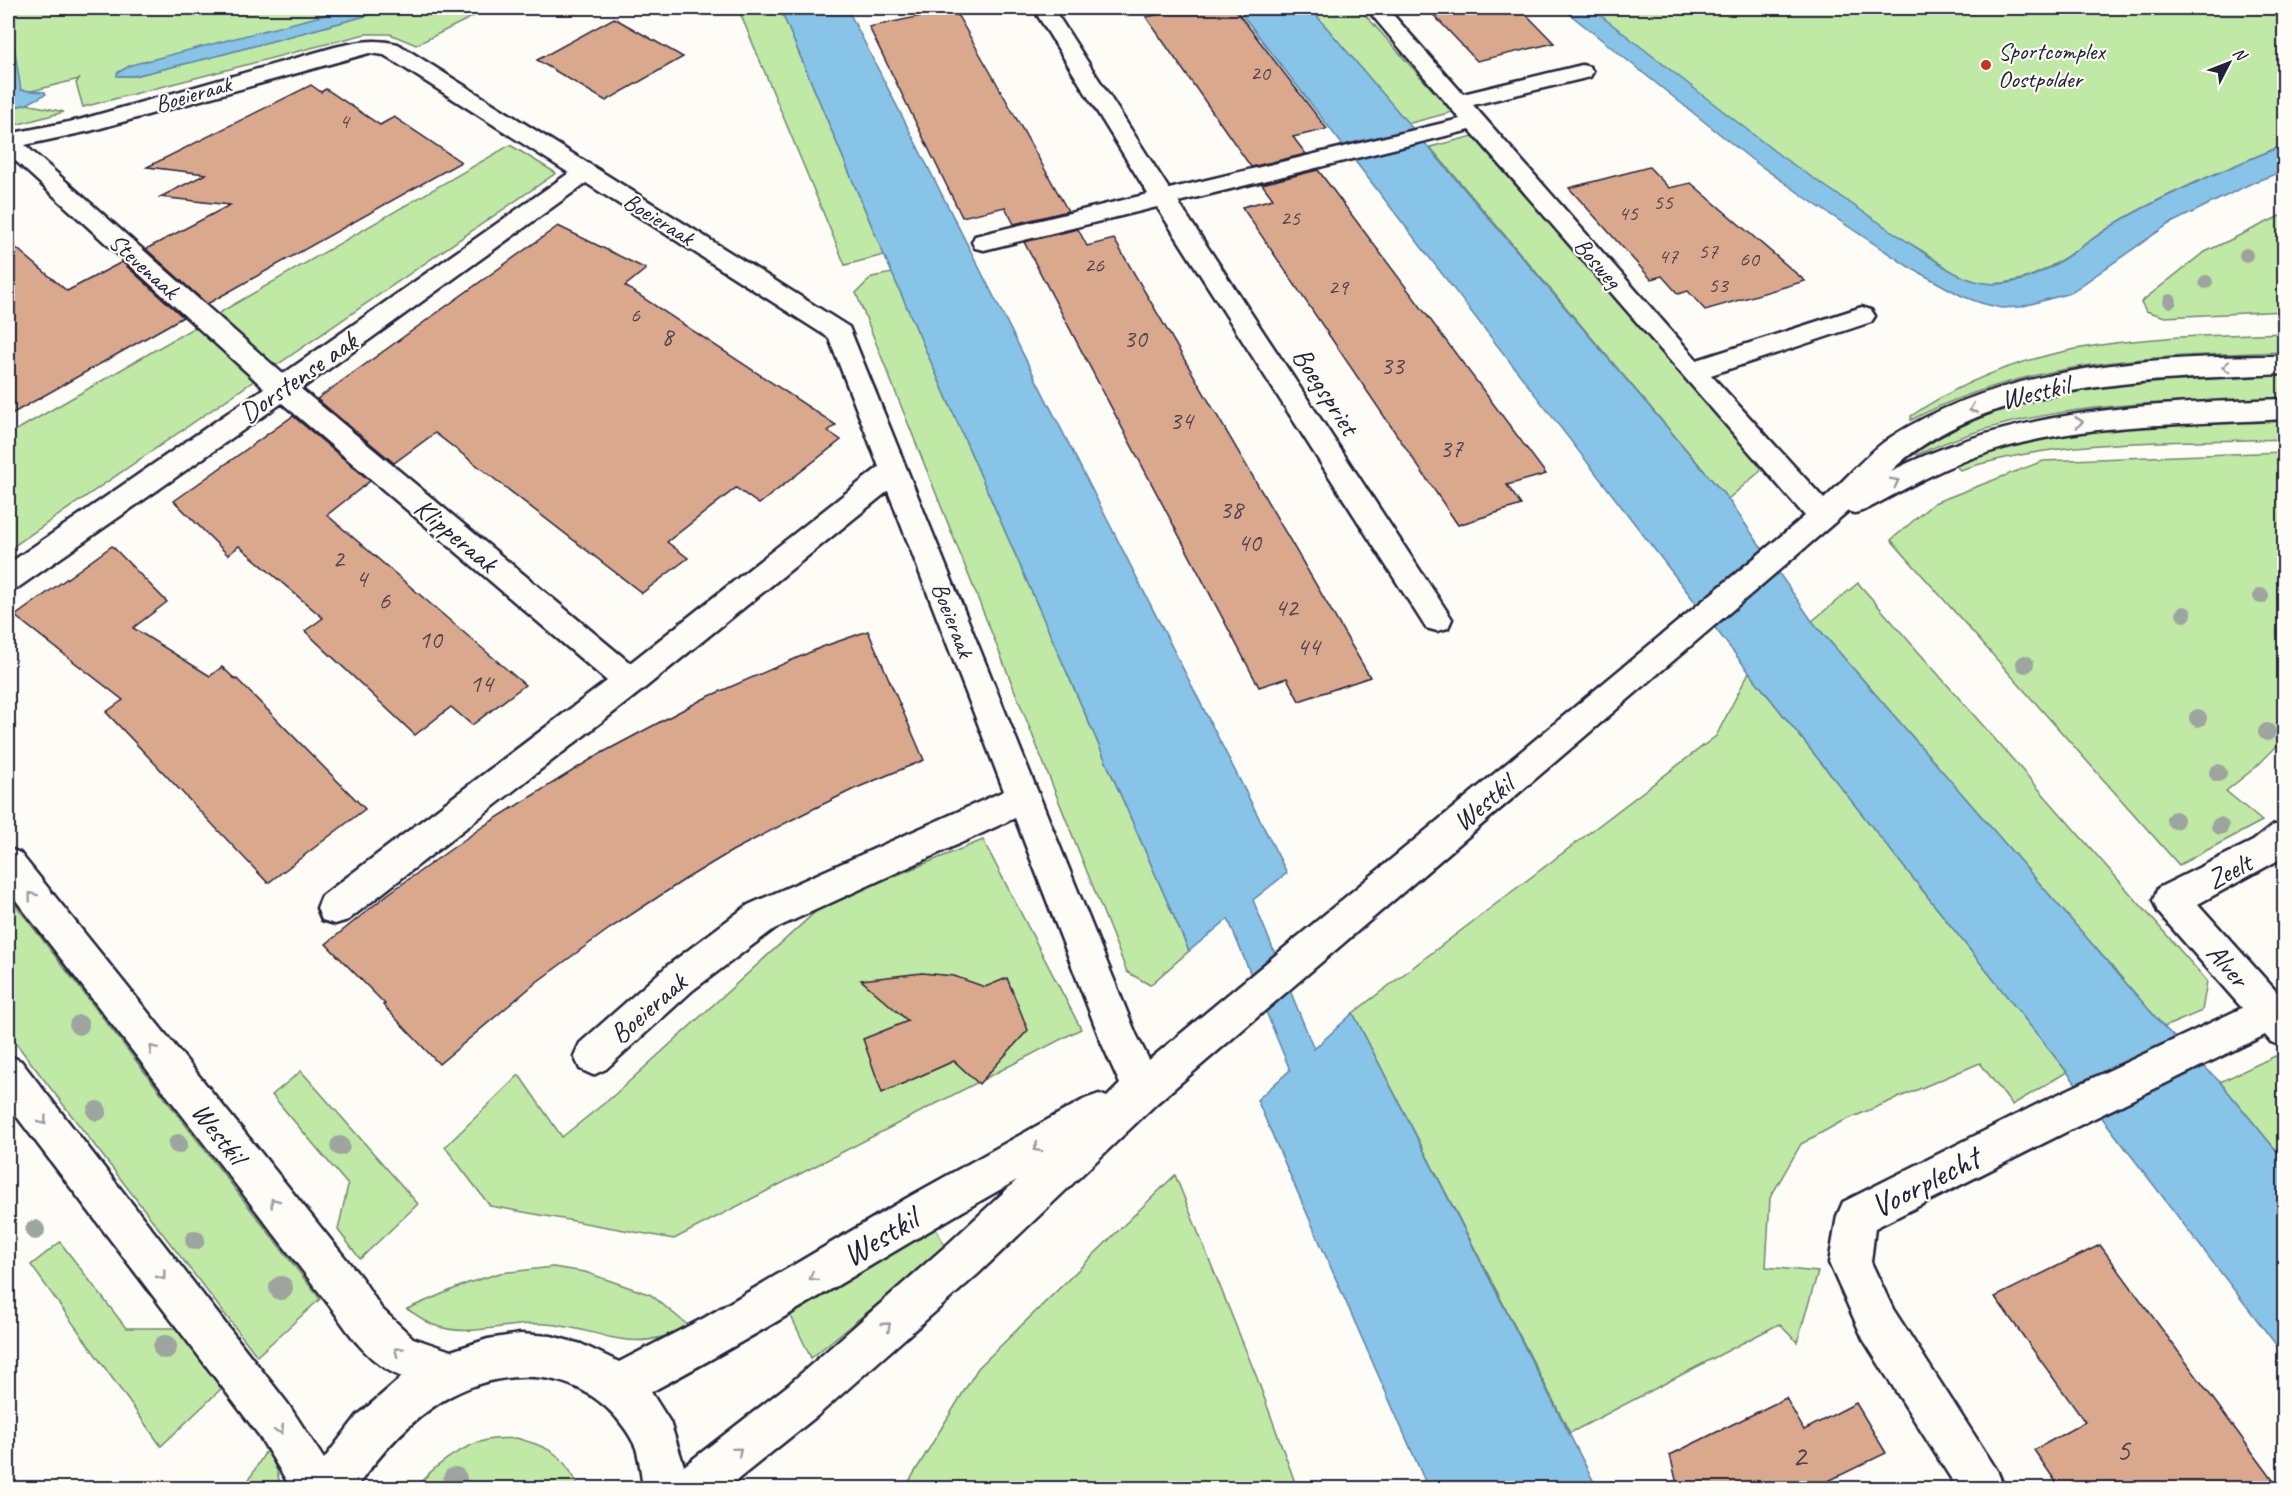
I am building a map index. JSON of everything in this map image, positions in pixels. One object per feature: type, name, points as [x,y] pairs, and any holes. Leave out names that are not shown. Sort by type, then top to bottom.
[{"type":"street","name":"Boegspriet","points":[[1043,8],[1163,198],[1437,619]]},
{"type":"street","name":"Bosweg","points":[[1376,8],[1692,371],[1823,517]]},
{"type":"street","name":"Boeieraak","points":[[8,142],[82,126],[369,46],[390,49],[840,333],[1120,1044],[1143,1089]]},
{"type":"street","points":[[1459,102],[1582,72]]},
{"type":"street","points":[[984,242],[1475,122]]},
{"type":"street","name":"Stevenaak","points":[[8,142],[200,317],[283,388]]},
{"type":"street","name":"Dorstense aak","points":[[8,579],[283,388],[586,172]]},
{"type":"street","points":[[1692,371],[1862,316]]},
{"type":"street","name":"Westkil","points":[[693,1488],[802,1401],[963,1259],[1143,1089],[1823,517],[1899,446],[1935,425],[1995,400],[2056,385],[2144,371],[2284,364]]},
{"type":"street","name":"Klipperaak","points":[[283,388],[630,682]]},
{"type":"street","name":"Westkil","points":[[1823,517],[1955,453],[2044,427],[2171,413],[2284,409]]},
{"type":"street","points":[[335,908],[630,682],[894,471]]},
{"type":"street","name":"Boeieraak","points":[[593,1056],[680,978],[761,917],[1023,798]]},
{"type":"street","name":"Zeelt","points":[[2171,900],[2265,852],[2284,837]]},
{"type":"street","name":"Westkil","points":[[8,864],[348,1295],[366,1323],[400,1355],[452,1373]]},
{"type":"street","name":"Alver","points":[[2171,900],[2278,1021]]},
{"type":"street","name":"Voorplecht","points":[[1982,1488],[1874,1314],[1850,1263],[1857,1216],[2060,1114],[2278,1021]]},
{"type":"street","points":[[8,1074],[273,1419],[316,1488]]},
{"type":"street","name":"Westkil","points":[[617,1386],[718,1332],[921,1212],[1143,1089]]},
{"type":"street","points":[[331,1488],[359,1447],[381,1423],[427,1386],[481,1362],[512,1356],[542,1355],[569,1360],[594,1370],[617,1386],[636,1407],[652,1432],[662,1462],[665,1488]]},
{"type":"green space","points":[[8,8],[360,8],[118,76],[134,76],[395,8],[490,8],[416,45],[390,34],[365,34],[83,107],[76,83],[79,79],[8,97]]},
{"type":"green space","points":[[738,8],[780,8],[884,255],[845,265]]},
{"type":"green space","points":[[1310,8],[1359,8],[1452,112],[1407,124]]},
{"type":"green space","name":"Sportcomplex Oostpolder","points":[[1576,8],[2284,8],[2284,145],[2200,180],[2145,207],[2110,227],[2047,269],[2016,281],[1999,284],[1981,283],[1962,277],[1910,244],[1875,235]]},
{"type":"green space","points":[[27,104],[64,112],[8,127],[8,109]]},
{"type":"green space","points":[[1473,136],[1765,467],[1728,499],[1430,147]]},
{"type":"green space","points":[[510,145],[556,173],[8,550],[8,435]]},
{"type":"green space","points":[[2284,214],[2284,311],[2165,317],[2146,311],[2141,302],[2203,253]]},
{"type":"green space","points":[[892,273],[1189,951],[1150,985],[1127,972],[856,293],[872,277]]},
{"type":"green space","points":[[2284,333],[2284,352],[2141,359],[2047,373],[2000,384],[1955,400],[1911,420],[1911,416],[1955,390],[2000,370],[2045,356],[2091,346],[2138,340]]},
{"type":"green space","points":[[2284,370],[2284,399],[2144,404],[2051,414],[1961,437],[1917,455],[1909,451],[1969,419],[2050,393],[2086,385]]},
{"type":"green space","points":[[2284,417],[2284,439],[2161,442],[2080,447],[1999,459],[1960,470],[1956,466],[2044,437],[2100,427]]},
{"type":"green space","points":[[2284,452],[2284,739],[2256,767],[2226,791],[2262,821],[2179,865],[1891,540],[1934,503],[2043,461]]},
{"type":"green space","points":[[1858,583],[2207,981],[2202,1011],[2164,1027],[1812,621]]},
{"type":"green space","points":[[1749,672],[2067,1072],[2012,1105],[1980,1063],[1839,1123],[1801,1144],[1770,1198],[1766,1267],[1818,1272],[1797,1342],[1779,1324],[1570,1433],[1353,1013],[1716,736]]},
{"type":"green space","points":[[983,840],[1081,1029],[674,1239],[490,1206],[445,1147],[519,1075],[562,1137],[612,1097],[823,905]]},
{"type":"green space","points":[[8,895],[320,1299],[257,1356],[8,1033]]},
{"type":"green space","points":[[2275,1056],[2284,1060],[2284,1160],[2220,1082]]},
{"type":"green space","points":[[301,1071],[418,1204],[360,1259],[338,1230],[348,1185],[272,1095]]},
{"type":"green space","points":[[1175,1175],[1257,1378],[1297,1488],[905,1488],[978,1368]]},
{"type":"green space","points":[[935,1227],[946,1248],[811,1358],[790,1314]]},
{"type":"green space","points":[[60,1242],[126,1328],[177,1328],[222,1388],[161,1446],[31,1265]]},
{"type":"green space","points":[[553,1267],[585,1272],[651,1295],[689,1326],[649,1340],[616,1338],[546,1324],[460,1330],[431,1324],[407,1309],[468,1283],[500,1273]]},
{"type":"green space","points":[[516,1438],[539,1445],[555,1454],[568,1467],[580,1488],[416,1488],[439,1465],[467,1447],[487,1440]]},
{"type":"green space","points":[[267,1449],[277,1471],[281,1488],[244,1488]]},
{"type":"water","points":[[8,8],[21,90],[45,92],[46,94],[27,104],[8,109]]},
{"type":"water","points":[[352,8],[395,8],[205,59],[134,76],[117,76],[117,73],[131,65]]},
{"type":"water","points":[[780,8],[847,8],[1287,873],[1253,900],[1314,1049],[1353,1013],[1597,1488],[1428,1488],[1257,1100],[1290,1070],[1228,919],[1189,951],[884,255]]},
{"type":"water","points":[[1237,8],[1310,8],[1728,499],[1812,621],[2164,1027],[2220,1082],[2284,1160],[2284,1355],[2067,1072],[1749,672]]},
{"type":"water","points":[[1562,8],[1591,8],[1782,157],[1948,269],[1965,277],[1990,284],[2008,283],[2031,277],[2123,219],[2162,198],[2284,145],[2284,171],[2254,182],[2169,224],[2070,293],[2020,307],[2001,308],[1962,296],[1909,267],[1816,205],[1751,159]]},
{"type":"building","points":[[1191,8],[1234,8],[1327,129],[1293,137],[1306,154],[1251,167],[1146,17]]},
{"type":"building","points":[[1427,8],[1520,8],[1554,43],[1477,61]]},
{"type":"building","points":[[954,9],[1068,211],[1014,224],[1005,207],[962,217],[869,27]]},
{"type":"building","points":[[614,18],[683,57],[606,101],[537,60]]},
{"type":"building","points":[[311,85],[321,92],[326,89],[380,125],[394,117],[461,162],[207,304],[146,249],[230,205],[160,197],[206,174],[147,167]]},
{"type":"building","points":[[1649,167],[1669,188],[1691,183],[1805,281],[1705,310],[1688,291],[1678,294],[1662,276],[1651,279],[1569,188]]},
{"type":"building","points":[[1318,170],[1546,474],[1507,485],[1521,505],[1458,525],[1242,207],[1273,199],[1262,184]]},
{"type":"building","points":[[558,226],[646,269],[625,286],[836,425],[828,431],[841,440],[759,504],[736,488],[667,542],[688,558],[642,593],[435,433],[394,463],[317,399]]},
{"type":"building","points":[[1078,229],[1087,246],[1114,239],[1370,677],[1299,701],[1287,678],[1259,687],[1024,242]]},
{"type":"building","points":[[8,241],[67,291],[122,262],[183,317],[8,416]]},
{"type":"building","points":[[293,416],[370,481],[327,515],[525,685],[472,725],[451,707],[415,735],[305,631],[323,618],[239,546],[228,555],[174,501]]},
{"type":"building","points":[[112,546],[167,602],[133,628],[210,676],[222,667],[237,679],[365,809],[268,883],[106,712],[123,700],[15,616]]},
{"type":"building","points":[[868,631],[924,760],[854,789],[801,815],[732,851],[684,880],[609,929],[538,981],[439,1064],[383,1005],[385,1004],[326,944],[388,894],[485,825],[598,755],[705,698],[822,647]]},
{"type":"building","points":[[922,973],[954,976],[985,987],[1007,978],[1028,1030],[979,1084],[954,1061],[882,1093],[863,1039],[908,1021],[861,980]]},
{"type":"building","points":[[2100,1245],[2279,1488],[2060,1488],[2034,1450],[2085,1422],[1995,1297]]},
{"type":"building","points":[[1786,1398],[1804,1430],[1856,1403],[1886,1453],[1814,1488],[1678,1488],[1670,1455]]},
{"type":"place","name":"Sportcomplex Oostpolder","points":[[1986,65]]}]
